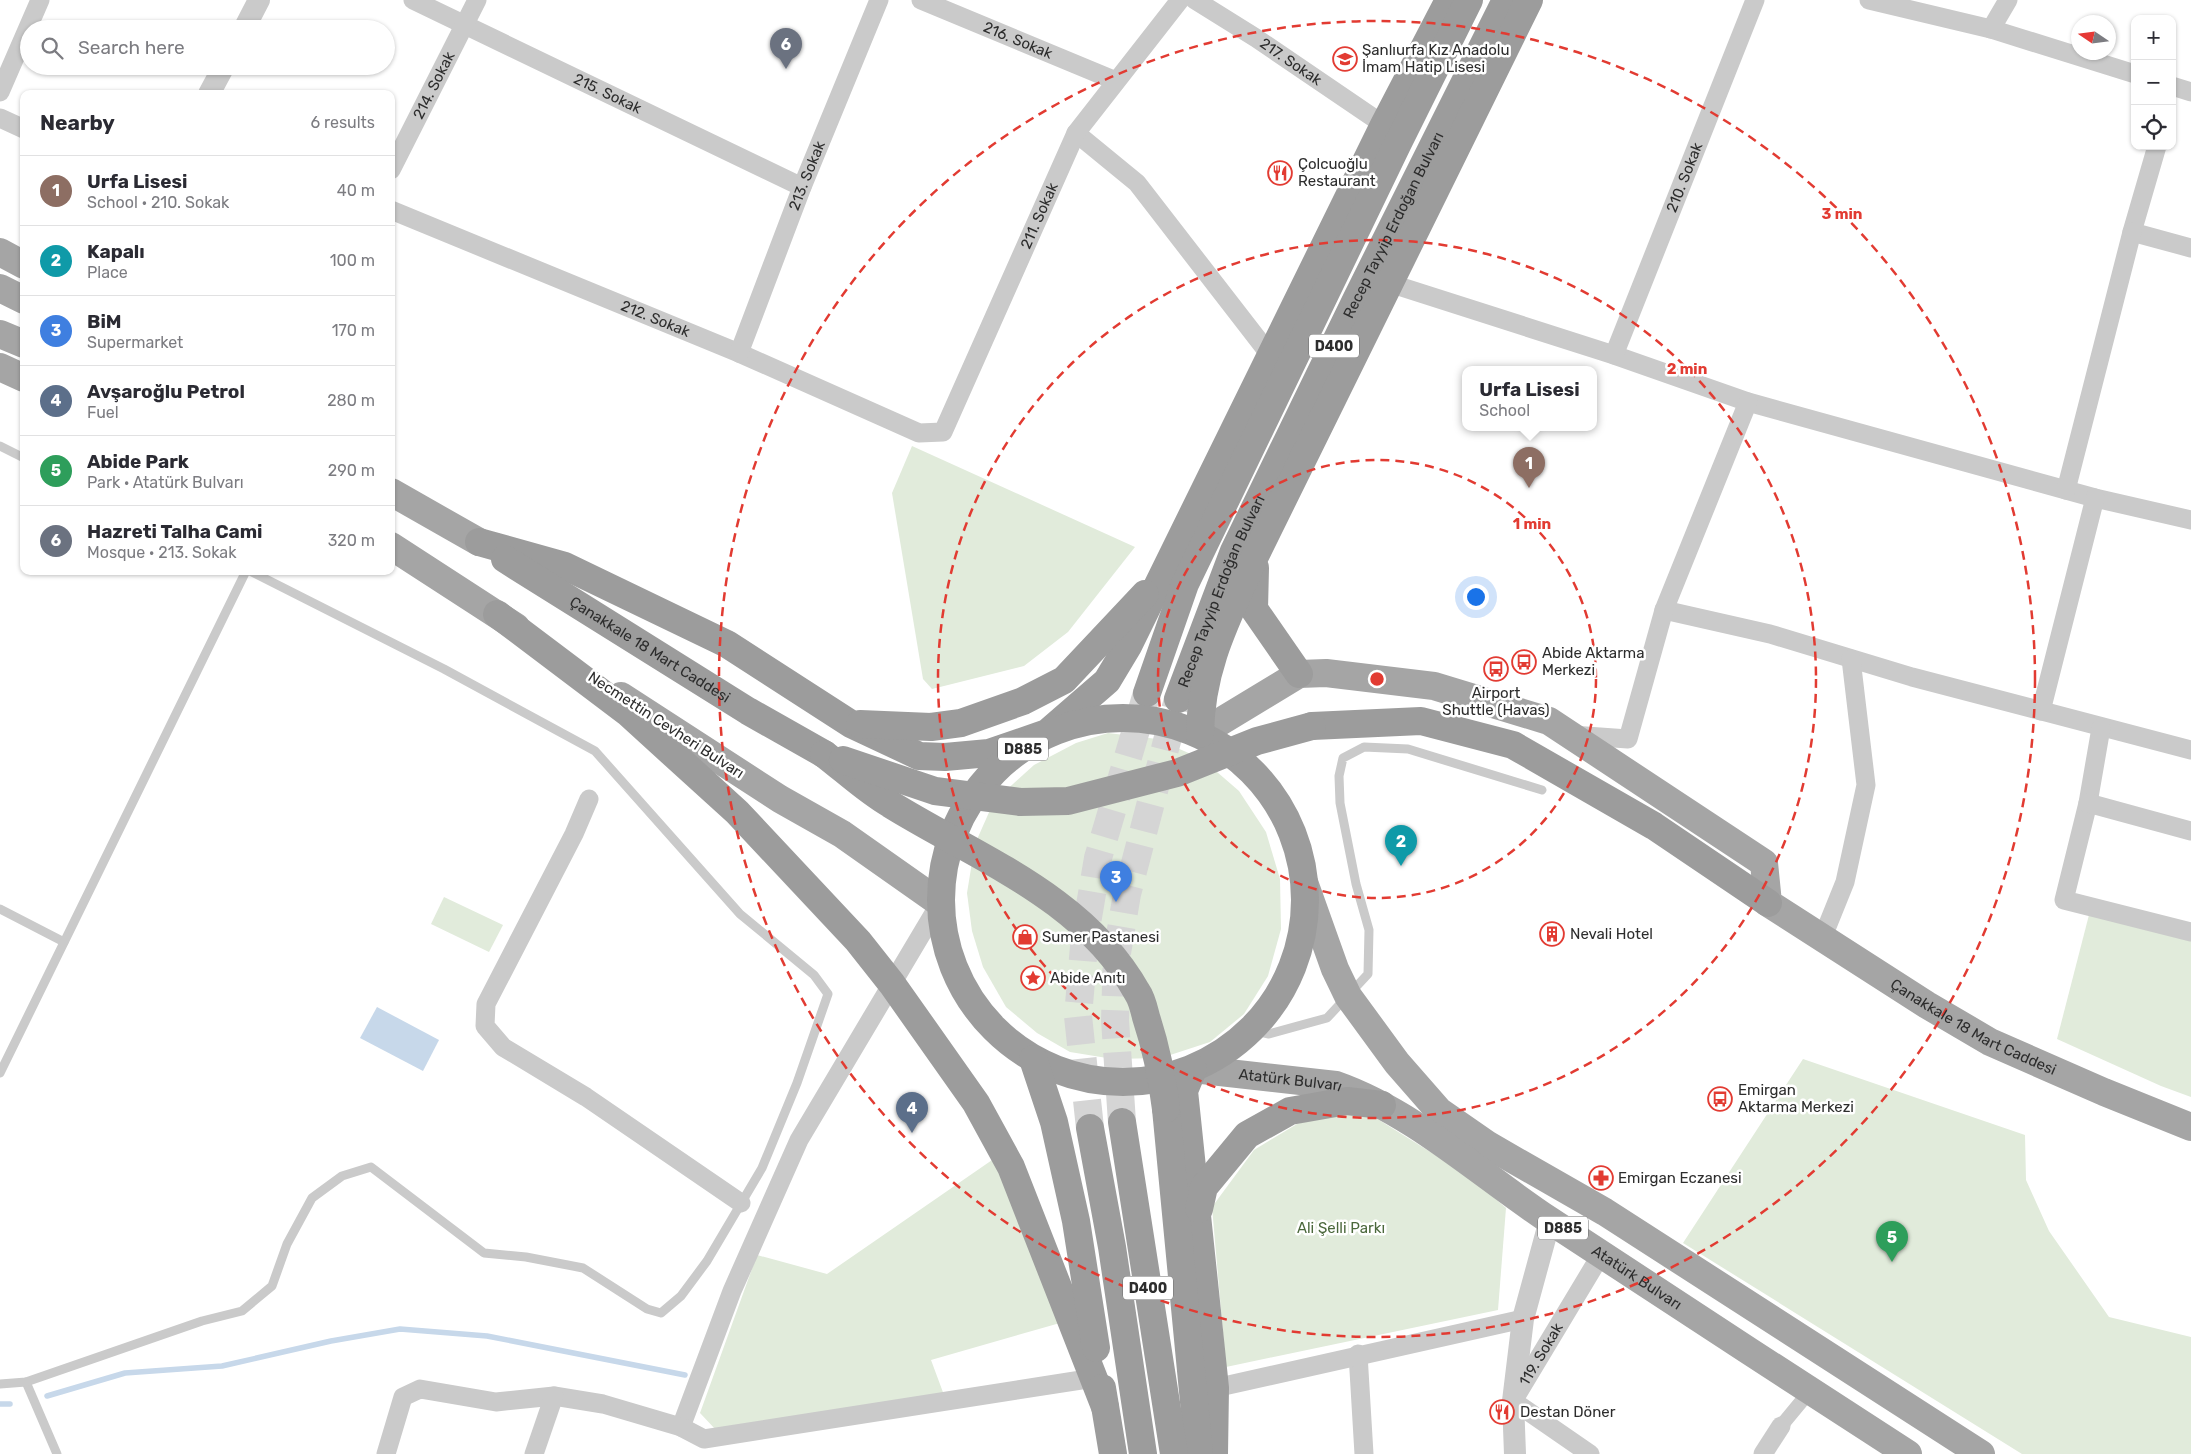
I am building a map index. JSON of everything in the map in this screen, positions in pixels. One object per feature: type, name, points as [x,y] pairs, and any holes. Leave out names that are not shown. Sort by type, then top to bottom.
[{"type":"highway","points":[[479,542],[565,566],[727,644],[851,724],[919,756],[945,757],[989,753],[1047,733],[1107,680],[1128,646],[1270,355],[1448,0]]},
{"type":"highway","name":"Recep Tayyip Erdoğan Bulvarı","points":[[1147,693],[1185,584],[1469,0]]},
{"type":"highway","name":"Recep Tayyip Erdoğan Bulvarı","points":[[1178,699],[1234,551],[1356,300],[1506,0]]},
{"type":"highway","points":[[1200,734],[1201,702],[1214,648],[1255,556],[1529,0]]},
{"type":"highway","name":"Çanakkale 18 Mart Caddesi","points":[[479,542],[748,711],[824,754]]},
{"type":"highway","points":[[1255,556],[1254,609],[1299,674]]},
{"type":"highway","points":[[851,724],[931,727],[954,724],[1023,701],[1064,680],[1162,576]]},
{"type":"highway","points":[[497,614],[627,712],[737,812],[858,941],[892,984],[976,1103],[1010,1167],[1105,1407]]},
{"type":"highway","name":"D885","points":[[1097,718],[1150,719],[1200,734],[1233,754],[1267,788],[1283,812],[1298,847],[1305,885],[1304,925],[1294,964],[1276,1000],[1251,1030],[1224,1052],[1194,1069],[1140,1082],[1130,1082],[1085,1079],[1033,1059],[984,1019],[952,965],[940,903],[947,851],[968,802],[1002,762],[1047,733],[1097,718]]},
{"type":"highway","points":[[824,754],[935,791],[1020,802],[1068,802],[1177,773],[1257,741],[1312,726],[1422,721],[1513,745],[1654,826],[1768,903]]},
{"type":"highway","points":[[824,754],[889,804],[960,843],[1052,900],[1096,937],[1138,993],[1160,1065],[1166,1109],[1199,1454]]},
{"type":"highway","points":[[1033,1059],[1054,1122],[1074,1212],[1113,1454]]},
{"type":"highway","points":[[1194,1069],[1184,1091],[1215,1388],[1214,1454]]},
{"type":"highway","points":[[1197,1218],[1204,1187],[1247,1135],[1290,1111],[1347,1101],[1382,1105]]},
{"type":"highway","name":"D400","points":[[1122,1122],[1174,1454]]},
{"type":"highway","name":"D400","points":[[1090,1128],[1112,1247],[1143,1454]]},
{"type":"main road","points":[[0,252],[20,263]]},
{"type":"main road","points":[[0,288],[20,298]]},
{"type":"main road","points":[[0,334],[20,342]]},
{"type":"main road","points":[[0,367],[20,376]]},
{"type":"main road","points":[[395,494],[479,542]]},
{"type":"main road","name":"Necmettin Cevheri Bulvarı","points":[[395,549],[780,799],[842,834],[940,903]]},
{"type":"main road","points":[[1200,734],[1299,674],[1326,673],[1434,686],[1549,721],[1764,863],[1768,903]]},
{"type":"main road","points":[[1305,885],[1335,969],[1348,996],[1398,1063],[1440,1111],[1488,1145],[1605,1212],[1981,1454]]},
{"type":"main road","name":"Çanakkale 18 Mart Caddesi","points":[[1768,903],[1927,1006],[1990,1042],[2104,1092],[2191,1127]]},
{"type":"main road","name":"Atatürk Bulvarı","points":[[1194,1069],[1336,1085],[1356,1092],[1382,1105],[1550,1220],[1908,1454]]},
{"type":"street","points":[[31,20],[40,0]]},
{"type":"street","points":[[249,20],[259,0]]},
{"type":"street","name":"215. Sokak","points":[[413,0],[802,187]]},
{"type":"street","name":"214. Sokak","points":[[395,162],[477,0]]},
{"type":"street","name":"213. Sokak","points":[[739,353],[802,187],[880,0]]},
{"type":"street","name":"216. Sokak","points":[[921,0],[1116,80]]},
{"type":"street","name":"211. Sokak","points":[[919,433],[943,432],[1076,133],[1180,0]]},
{"type":"street","name":"217. Sokak","points":[[1195,0],[1256,38],[1384,125]]},
{"type":"street","name":"210. Sokak","points":[[1614,355],[1755,0]]},
{"type":"street","points":[[1869,0],[1991,29],[2131,73]]},
{"type":"street","points":[[1991,29],[2008,0]]},
{"type":"street","points":[[0,92],[20,46]]},
{"type":"street","points":[[211,90],[219,75]]},
{"type":"street","points":[[0,118],[20,127]]},
{"type":"street","points":[[1076,133],[1137,183],[1270,355]]},
{"type":"street","points":[[2066,490],[2155,150]]},
{"type":"street","name":"212. Sokak","points":[[395,212],[739,353],[919,433]]},
{"type":"street","points":[[2132,232],[2191,248]]},
{"type":"street","points":[[1389,283],[1614,355],[1748,402],[2095,498],[2190,518]]},
{"type":"street","points":[[1568,734],[1628,739],[1664,610],[1748,402]]},
{"type":"street","points":[[2041,711],[2095,498]]},
{"type":"street","points":[[1664,610],[1770,634],[1851,659],[2101,728],[2191,750]]},
{"type":"street","points":[[1822,939],[1845,882],[1866,784],[1851,659]]},
{"type":"street","points":[[2101,728],[2088,803],[2064,900],[2191,932]]},
{"type":"street","points":[[589,799],[574,834],[486,1004],[485,1026],[503,1047],[586,1096],[741,1203]]},
{"type":"street","points":[[2088,803],[2191,831]]},
{"type":"street","points":[[681,1427],[732,1290],[799,1140],[940,903]]},
{"type":"street","points":[[1515,1454],[1513,1400],[1523,1319],[1550,1220]]},
{"type":"street","name":"119. Sokak","points":[[1590,1454],[1513,1400],[1602,1253]]},
{"type":"street","points":[[1215,1388],[1358,1354],[1523,1319]]},
{"type":"street","points":[[1358,1354],[1364,1454]]},
{"type":"street","points":[[386,1454],[403,1397],[420,1389],[496,1402],[554,1396],[603,1404],[681,1427],[702,1447],[1094,1378]]},
{"type":"street","points":[[1763,1454],[1781,1426],[1810,1391]]},
{"type":"street","points":[[534,1454],[554,1396]]},
{"type":"lane","points":[[0,446],[20,456]]},
{"type":"lane","points":[[0,1073],[246,575]]},
{"type":"lane","points":[[0,1384],[26,1382],[202,1322],[242,1311],[272,1286],[287,1244],[312,1198],[342,1176],[371,1167],[484,1253],[526,1257],[583,1268],[647,1309],[661,1313],[682,1296],[707,1261],[762,1168],[797,1083],[828,994],[814,975],[740,914],[595,751],[444,669],[256,575]]},
{"type":"lane","points":[[1251,1030],[1269,1034],[1327,1018],[1368,974],[1370,930],[1356,884],[1340,803],[1339,776],[1343,758],[1364,747],[1408,749],[1542,790]]},
{"type":"lane","points":[[0,909],[64,942]]},
{"type":"lane","points":[[26,1382],[57,1454]]},
{"type":"green space","points":[[912,446],[1135,547],[1068,632],[1024,666],[932,689],[923,679],[892,493]]},
{"type":"green space","points":[[1108,733],[1157,739],[1202,759],[1239,791],[1266,832],[1280,879],[1281,929],[1268,976],[1244,1014],[1210,1042],[1161,1058],[1113,1059],[1070,1052],[1037,1033],[1006,1007],[983,967],[972,931],[967,893],[975,844],[994,801],[1034,765],[1076,743]]},
{"type":"green space","points":[[444,897],[503,925],[489,952],[431,924]]},
{"type":"green space","points":[[2090,911],[2191,939],[2191,1097],[2161,1086],[2057,1039]]},
{"type":"green space","points":[[1803,1059],[2025,1135],[2026,1180],[2049,1231],[2109,1317],[2191,1337],[2191,1454],[2022,1454],[1683,1243]]},
{"type":"green space","name":"Ali Şelli Parkı","points":[[1337,1112],[1371,1115],[1469,1176],[1506,1208],[1498,1310],[1226,1367],[1212,1207],[1254,1150],[1297,1124]]},
{"type":"green space","points":[[995,1158],[1060,1323],[931,1360],[944,1395],[716,1430],[700,1413],[757,1255],[827,1274]]},
{"type":"water","points":[[377,1007],[439,1040],[423,1071],[360,1038]]},
{"type":"waterway","points":[[47,1396],[125,1373],[222,1366],[331,1341],[400,1329],[487,1336],[685,1375]]},
{"type":"waterway","points":[[0,1404],[10,1404]]},
{"type":"tunnel","points":[[1090,1128],[1078,1016],[1085,935],[1098,858],[1147,693]]},
{"type":"tunnel","points":[[1122,1122],[1115,1020],[1117,953],[1127,894],[1178,699]]},
{"type":"place","name":"Şanlıurfa Kız Anadolu İmam Hatip Lisesi","points":[[1345,59]]},
{"type":"place","name":"Hazreti Talha Cami","points":[[786,69]]},
{"type":"place","name":"Çolcuoğlu Restaurant","points":[[1280,173]]},
{"type":"place","name":"Urfa Lisesi","points":[[1529,488]]},
{"type":"place","name":"Abide Aktarma Merkezi","points":[[1524,662]]},
{"type":"place","name":"Airport Shuttle (Havas)","points":[[1496,669]]},
{"type":"place","name":"Kapalı","points":[[1401,866]]},
{"type":"place","name":"BiM","points":[[1116,902]]},
{"type":"place","name":"Nevali Hotel","points":[[1552,934]]},
{"type":"place","name":"Sumer Pastanesi","points":[[1025,937]]},
{"type":"place","name":"Abide Anıtı","points":[[1033,978]]},
{"type":"place","name":"Emirgan Aktarma Merkezi","points":[[1720,1099]]},
{"type":"place","name":"Avşaroğlu Petrol","points":[[912,1133]]},
{"type":"place","name":"Emirgan Eczanesi","points":[[1601,1178]]},
{"type":"place","name":"Abide Park","points":[[1892,1262]]},
{"type":"place","name":"Destan Döner","points":[[1502,1412]]}]
